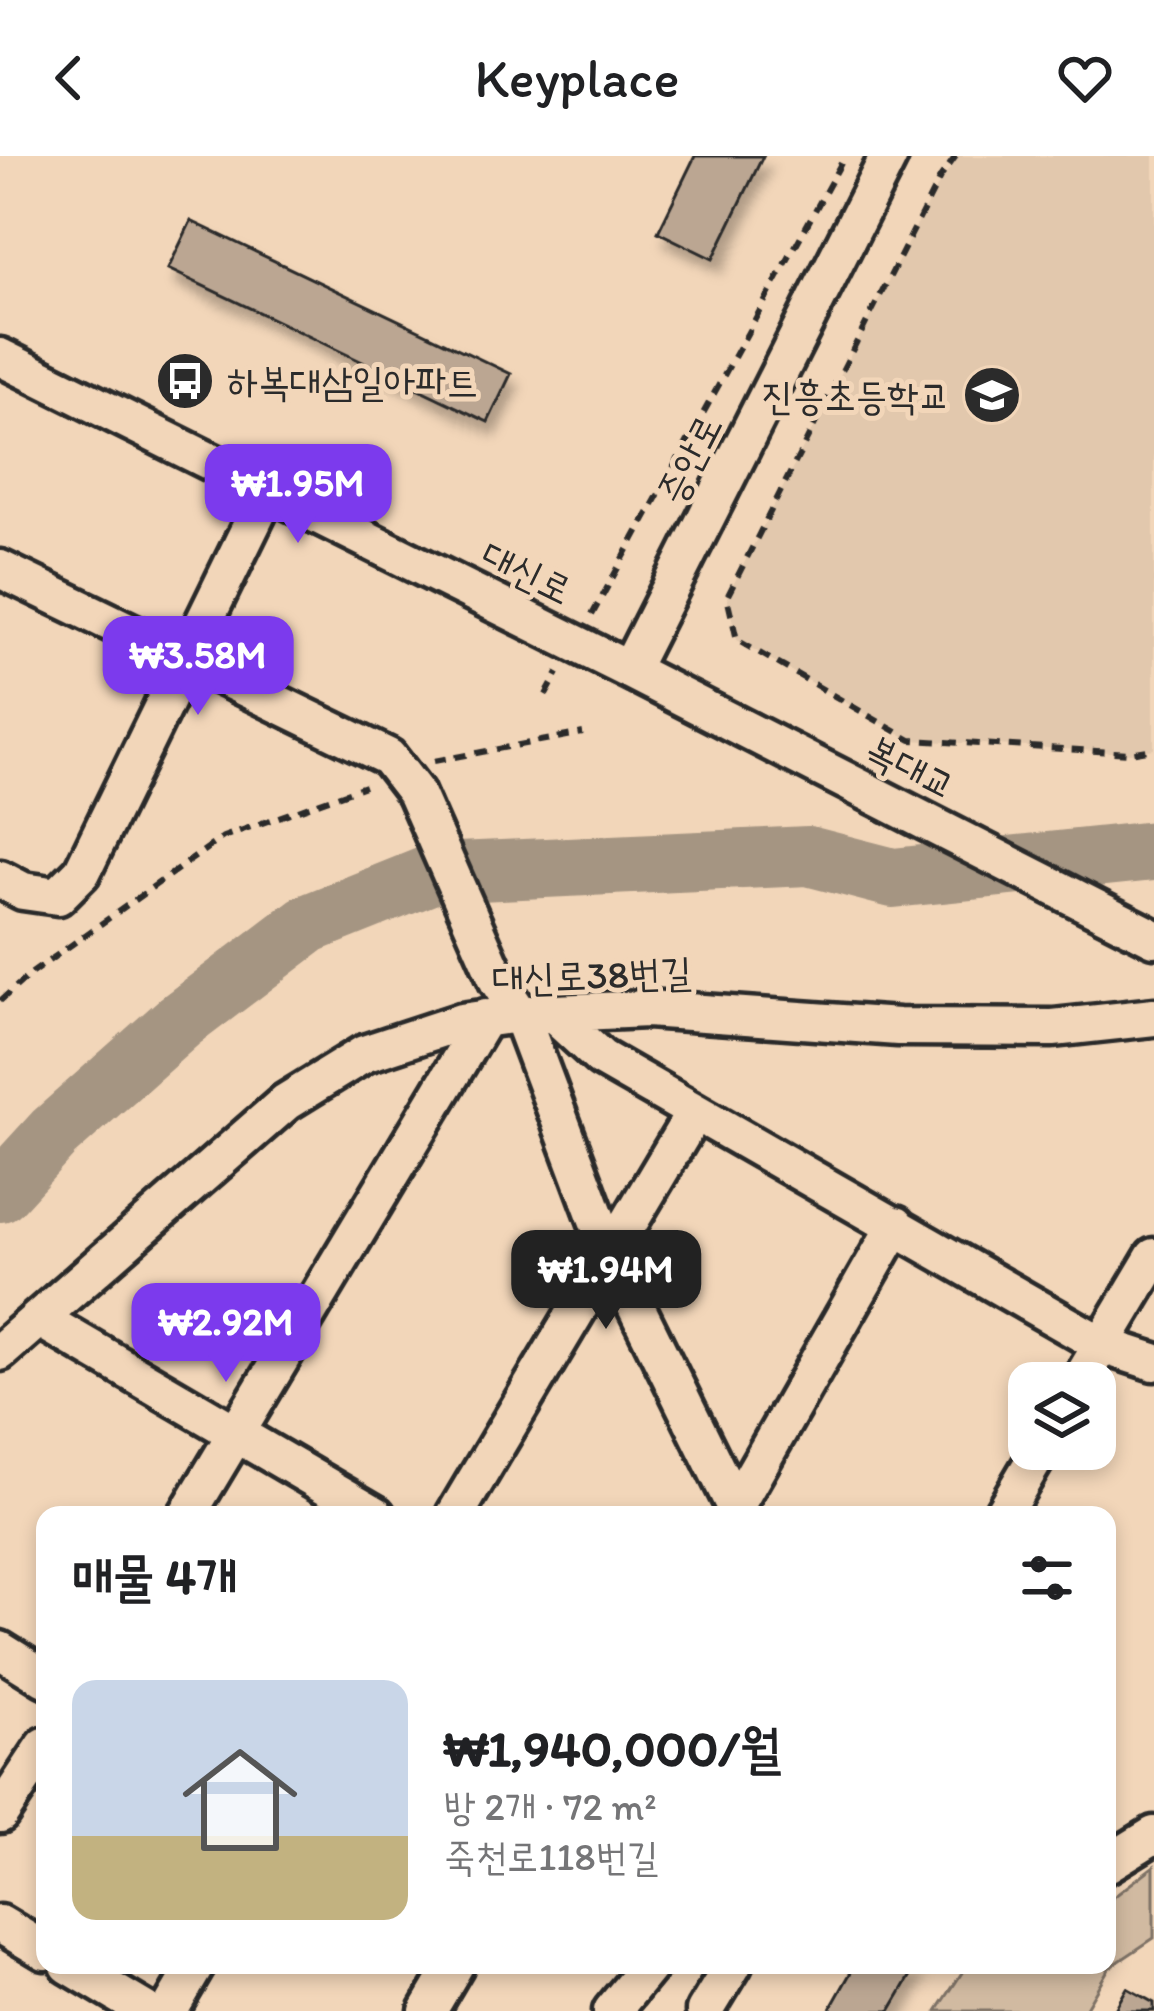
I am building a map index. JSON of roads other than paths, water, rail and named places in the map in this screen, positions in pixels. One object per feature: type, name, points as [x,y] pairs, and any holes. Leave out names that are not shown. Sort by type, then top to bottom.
[{"type":"street","name":"증안로","points":[[629,670],[889,156]]},
{"type":"street","name":"대신로","points":[[0,357],[629,670]]},
{"type":"street","points":[[0,879],[23,891],[58,896],[82,872],[268,491]]},
{"type":"street","points":[[0,569],[388,757],[408,782],[498,981],[519,1015],[610,1255],[732,1506]]},
{"type":"street","name":"복대교","points":[[629,670],[1154,938]]},
{"type":"street","name":"대신로38번길","points":[[0,1352],[286,1102],[364,1054],[461,1022],[646,1009],[898,1027],[1053,1028],[1154,1017]]},
{"type":"street","points":[[519,1015],[1102,1345],[1154,1362]]},
{"type":"street","points":[[192,1506],[236,1433],[519,1015]]},
{"type":"street","points":[[460,1506],[695,1112]]},
{"type":"street","points":[[738,1506],[896,1226]]},
{"type":"street","points":[[1092,1362],[1154,1256]]},
{"type":"street","points":[[40,1319],[361,1506]]},
{"type":"street","points":[[1007,1506],[1029,1470]]},
{"type":"street","points":[[0,1650],[36,1672]]},
{"type":"street","points":[[0,1814],[36,1760]]},
{"type":"street","points":[[1116,1858],[1154,1835]]},
{"type":"street","points":[[0,1924],[36,1946]]},
{"type":"street","points":[[84,1974],[146,2011]]},
{"type":"street","points":[[170,2011],[191,1974]]},
{"type":"street","points":[[428,2011],[450,1974]]},
{"type":"street","points":[[612,2011],[643,1974]]},
{"type":"street","points":[[705,2011],[728,1974]]},
{"type":"waterway","points":[[0,1192],[54,1133],[180,1021],[308,924],[435,873],[808,856],[893,878],[1154,851]]},
{"type":"place","name":"하복대삼일아파트","points":[[185,381]]},
{"type":"place","name":"진흥초등학교","points":[[992,395]]}]
